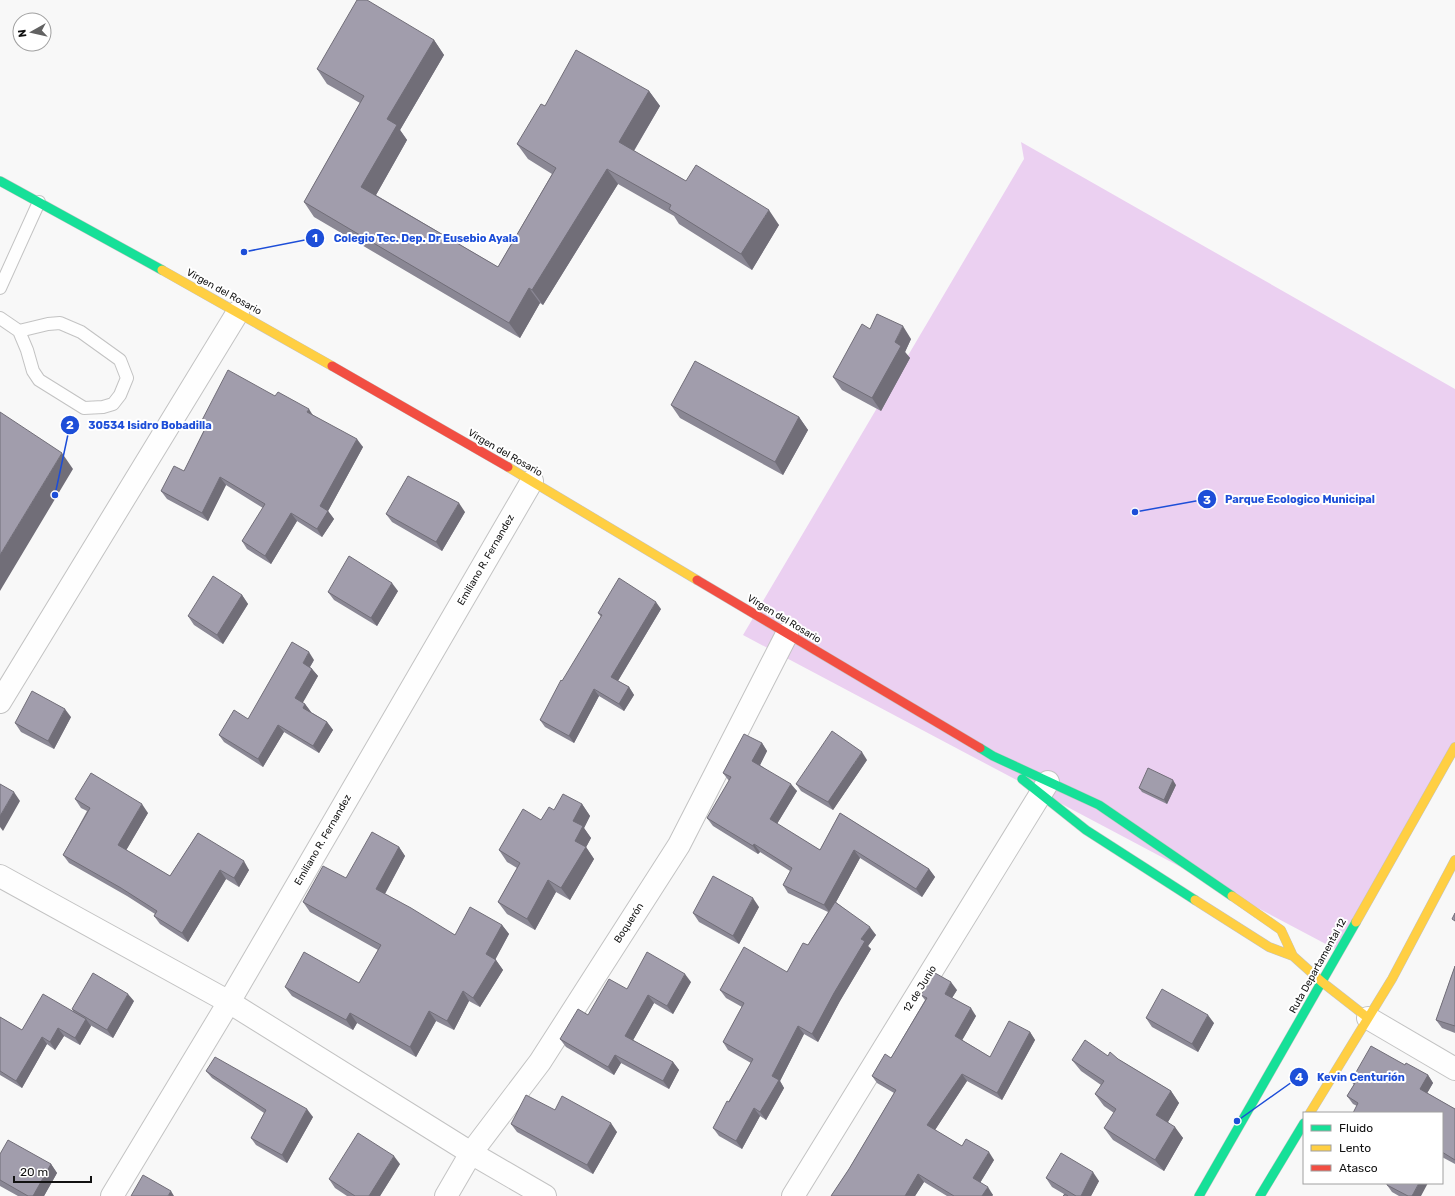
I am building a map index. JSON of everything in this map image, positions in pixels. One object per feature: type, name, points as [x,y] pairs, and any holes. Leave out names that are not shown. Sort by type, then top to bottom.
[{"type":"street","name":"Virgen del Rosario","points":[[0,181],[238,312],[532,481],[993,756]]},
{"type":"street","points":[[0,702],[238,312]]},
{"type":"street","name":"Emiliano R. Fernandez","points":[[112,1196],[228,1002],[532,481]]},
{"type":"street","name":"Boquerón","points":[[446,1196],[471,1153],[540,1062],[679,845],[787,634]]},
{"type":"street","name":"Ruta Departamental 12","points":[[1199,1196],[1455,747]]},
{"type":"street","points":[[993,756],[1044,788],[1086,830],[1269,947],[1293,956],[1322,982],[1368,1018],[1455,1069]]},
{"type":"street","points":[[993,756],[1044,788],[1099,805],[1281,930],[1293,956]]},
{"type":"street","name":"12 de Junio","points":[[793,1196],[1044,788]]},
{"type":"street","points":[[1311,1112],[1392,979],[1455,860]]},
{"type":"street","points":[[0,876],[228,1002],[471,1153],[545,1196]]},
{"type":"street","points":[[1260,1196],[1303,1125]]},
{"type":"lane","points":[[0,288],[39,202]]},
{"type":"lane","points":[[0,318],[19,330],[33,371],[40,380],[84,408],[103,407],[113,404],[120,395],[127,378],[120,360],[81,332],[60,323],[19,330]]},
{"type":"shaded area","points":[[1021,142],[1455,389],[1455,747],[1339,951],[743,635],[1024,159]]},
{"type":"building","points":[[357,0],[367,0],[434,40],[387,119],[397,125],[361,187],[498,267],[556,168],[517,144],[541,104],[545,106],[576,50],[649,91],[619,142],[686,181],[696,165],[769,210],[741,254],[669,209],[671,205],[607,169],[532,290],[529,288],[509,323],[304,202],[364,96],[317,69]]},
{"type":"building","points":[[877,314],[903,326],[895,342],[901,346],[872,398],[833,377],[862,324],[870,329]]},
{"type":"building","points":[[695,361],[799,417],[775,462],[671,405]]},
{"type":"building","points":[[228,370],[275,396],[278,392],[309,409],[307,412],[357,439],[320,506],[328,511],[317,529],[291,513],[265,556],[242,541],[265,504],[220,477],[202,513],[161,491],[174,466],[184,471],[206,427],[200,424]]},
{"type":"building","points":[[0,412],[62,453],[0,555]]},
{"type":"building","points":[[408,476],[459,503],[436,542],[386,514]]},
{"type":"building","points":[[349,556],[392,583],[371,618],[328,592]]},
{"type":"building","points":[[213,576],[242,595],[217,635],[188,616]]},
{"type":"building","points":[[619,578],[656,602],[611,677],[629,687],[619,704],[594,689],[569,736],[540,720],[561,680],[562,681],[602,615],[598,613]]},
{"type":"building","points":[[292,642],[309,652],[303,663],[312,669],[295,698],[305,704],[303,708],[327,722],[313,746],[278,725],[258,759],[219,735],[234,710],[248,719]]},
{"type":"building","points":[[32,691],[65,709],[48,741],[15,723]]},
{"type":"building","points":[[832,731],[862,752],[828,802],[796,784]]},
{"type":"building","points":[[744,734],[762,743],[752,761],[791,784],[770,819],[820,850],[840,813],[929,869],[916,889],[854,850],[824,905],[783,885],[792,868],[754,844],[753,846],[707,818],[731,777],[723,773]]},
{"type":"building","points":[[1148,768],[1173,780],[1164,800],[1139,788]]},
{"type":"building","points":[[91,773],[142,804],[118,845],[170,876],[198,833],[244,861],[234,878],[220,870],[182,933],[154,916],[157,911],[121,888],[63,855],[90,808],[75,799]]},
{"type":"building","points":[[0,784],[14,792],[0,816]]},
{"type":"building","points":[[563,794],[582,804],[573,821],[583,826],[575,841],[586,847],[561,888],[548,880],[527,919],[498,902],[520,863],[499,850],[523,809],[541,820],[549,807],[554,810]]},
{"type":"building","points":[[372,832],[399,847],[376,889],[455,935],[470,907],[502,925],[486,954],[496,960],[473,998],[463,991],[447,1021],[429,1011],[410,1047],[350,1013],[346,1020],[285,987],[304,952],[359,983],[381,945],[303,902],[323,866],[346,878]]},
{"type":"building","points":[[713,876],[753,898],[733,936],[693,913]]},
{"type":"building","points":[[835,902],[870,927],[861,939],[865,941],[812,1034],[798,1026],[772,1076],[779,1080],[760,1112],[754,1108],[736,1141],[713,1128],[727,1101],[729,1102],[753,1059],[723,1042],[744,1003],[720,990],[744,947],[787,972],[803,943],[808,945]]},
{"type":"building","points":[[1455,913],[1455,921],[1452,919]]},
{"type":"building","points":[[647,952],[685,974],[667,1006],[648,995],[625,1036],[673,1062],[663,1081],[615,1055],[608,1067],[560,1039],[578,1009],[588,1015],[609,979],[627,989]]},
{"type":"building","points":[[1455,966],[1455,1026],[1436,1020]]},
{"type":"building","points":[[93,973],[128,994],[107,1030],[72,1009]]},
{"type":"building","points":[[935,973],[951,982],[945,994],[971,1008],[955,1036],[990,1057],[1009,1021],[1030,1032],[997,1093],[962,1074],[927,1125],[962,1146],[966,1139],[989,1152],[973,1178],[988,1187],[982,1196],[954,1196],[918,1174],[905,1196],[831,1196],[849,1169],[896,1090],[872,1076],[885,1054],[891,1058],[927,998],[921,995]]},
{"type":"building","points":[[1162,989],[1208,1015],[1192,1044],[1146,1018]]},
{"type":"building","points":[[43,994],[86,1019],[75,1038],[58,1028],[50,1042],[42,1037],[16,1081],[0,1071],[0,1017],[22,1030]]},
{"type":"building","points":[[1085,1040],[1108,1056],[1110,1052],[1118,1059],[1171,1091],[1156,1115],[1175,1127],[1155,1160],[1104,1128],[1116,1109],[1095,1094],[1104,1081],[1072,1060]]},
{"type":"building","points":[[1371,1046],[1405,1065],[1406,1063],[1428,1075],[1420,1089],[1455,1109],[1455,1160],[1443,1153],[1443,1112],[1354,1112],[1358,1103],[1347,1096],[1355,1083],[1351,1081]]},
{"type":"building","points":[[215,1057],[307,1109],[282,1155],[251,1138],[266,1110],[206,1071]]},
{"type":"building","points":[[526,1095],[555,1110],[562,1096],[611,1123],[587,1165],[511,1124]]},
{"type":"building","points":[[358,1133],[394,1156],[369,1196],[355,1196],[329,1179]]},
{"type":"building","points":[[8,1140],[51,1164],[33,1196],[28,1196],[0,1180],[0,1154]]},
{"type":"building","points":[[1061,1153],[1093,1172],[1081,1196],[1076,1196],[1046,1178]]},
{"type":"building","points":[[143,1175],[171,1191],[168,1196],[131,1196]]},
{"type":"building","points":[[1418,1184],[1412,1196],[1408,1196],[1387,1185]]},
{"type":"traffic: fast","points":[[0,181],[162,270]]},
{"type":"traffic: fast","points":[[980,748],[993,756],[1099,805],[1232,896]]},
{"type":"traffic: fast","points":[[1022,779],[1086,830],[1195,900]]},
{"type":"traffic: fast","points":[[1199,1196],[1356,922]]},
{"type":"traffic: fast","points":[[1260,1196],[1303,1125]]},
{"type":"traffic: slow","points":[[162,270],[332,366]]},
{"type":"traffic: slow","points":[[508,467],[697,580]]},
{"type":"traffic: slow","points":[[1356,922],[1455,747]]},
{"type":"traffic: slow","points":[[1311,1112],[1392,979],[1455,860]]},
{"type":"traffic: slow","points":[[1232,896],[1281,930],[1293,956]]},
{"type":"traffic: slow","points":[[1195,900],[1269,947],[1293,956],[1322,982],[1368,1018]]},
{"type":"traffic: jam","points":[[332,366],[508,467]]},
{"type":"traffic: jam","points":[[697,580],[980,748]]},
{"type":"place","name":"Colegio Tec. Dep. Dr Eusebio Ayala","points":[[244,252]]},
{"type":"place","name":"30534 Isidro Bobadilla","points":[[55,495]]},
{"type":"place","name":"Parque Ecologico Municipal","points":[[1135,512]]},
{"type":"place","name":"Kevin Centurión","points":[[1237,1121]]}]
